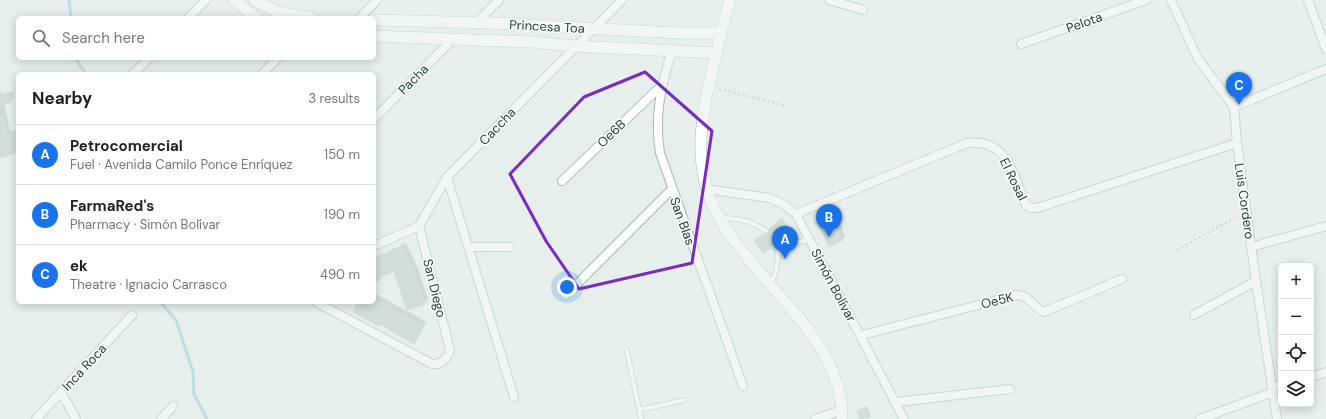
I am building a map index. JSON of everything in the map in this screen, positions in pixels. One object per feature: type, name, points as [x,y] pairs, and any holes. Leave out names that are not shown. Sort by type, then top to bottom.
[{"type":"street","points":[[190,16],[206,0]]},
{"type":"street","points":[[234,0],[254,16]]},
{"type":"street","points":[[256,0],[277,12],[298,16]]},
{"type":"street","points":[[362,16],[377,0]]},
{"type":"street","points":[[476,23],[499,0]]},
{"type":"street","name":"Caccha","points":[[419,226],[448,177],[575,46],[622,0]]},
{"type":"street","points":[[730,0],[707,86],[701,120],[700,153],[706,188],[709,198],[719,218],[742,250],[808,329],[819,345],[836,381],[842,414],[815,419]]},
{"type":"street","points":[[829,0],[863,10]]},
{"type":"street","name":"Pelota","points":[[1021,44],[1146,0]]},
{"type":"street","points":[[1171,0],[1198,59],[1234,107],[1326,69]]},
{"type":"street","points":[[1308,0],[1326,49]]},
{"type":"street","name":"Princesa Toa","points":[[376,20],[594,28],[678,33],[720,33]]},
{"type":"street","name":"Princesa Toa","points":[[376,36],[531,42],[575,46],[716,53]]},
{"type":"street","name":"Pacha","points":[[376,117],[453,39]]},
{"type":"street","name":"San Blas","points":[[672,51],[661,86],[657,136],[660,153],[743,386]]},
{"type":"street","points":[[135,72],[147,60]]},
{"type":"street","points":[[264,72],[276,60]]},
{"type":"street","name":"Oe6B","points":[[562,181],[661,86]]},
{"type":"street","name":"Luis Cordero","points":[[1234,107],[1246,211],[1277,419]]},
{"type":"street","name":"El Rosal","points":[[796,214],[967,143],[979,141],[990,145],[1000,152],[1008,162],[1026,205],[1031,208],[1037,208],[1237,142]]},
{"type":"street","points":[[448,177],[514,397]]},
{"type":"street","name":"Simón Bolívar","points":[[706,188],[770,198],[783,204],[796,214],[862,335],[897,402],[904,419]]},
{"type":"street","points":[[565,296],[672,189]]},
{"type":"street","points":[[376,245],[419,226]]},
{"type":"street","name":"San Diego","points":[[320,304],[432,364],[440,363],[447,358],[450,350],[419,226]]},
{"type":"street","points":[[1251,246],[1326,226]]},
{"type":"street","points":[[468,247],[509,247]]},
{"type":"street","name":"Oe5K","points":[[862,335],[1017,295],[1022,295],[1038,310],[1044,312],[1122,279]]},
{"type":"street","points":[[1194,315],[1256,281]]},
{"type":"street","name":"Inca Roca","points":[[36,419],[132,315]]},
{"type":"street","points":[[1314,375],[1326,372]]},
{"type":"street","points":[[1200,419],[1278,387]]},
{"type":"street","points":[[897,402],[1010,389]]},
{"type":"street","points":[[61,392],[76,419]]},
{"type":"street","points":[[161,419],[173,406]]},
{"type":"lane","points":[[719,218],[735,218],[748,221],[766,231]]},
{"type":"lane","points":[[779,252],[793,243],[810,240]]},
{"type":"lane","points":[[771,284],[777,266],[779,252],[776,243]]},
{"type":"lane","points":[[627,351],[641,419]]},
{"type":"lane","points":[[639,410],[684,400]]},
{"type":"path","points":[[707,86],[787,106]]},
{"type":"path","points":[[1177,250],[1246,211]]},
{"type":"highlighted area","points":[[645,72],[712,131],[692,263],[579,289],[546,241],[510,174],[584,97]]},
{"type":"building","points":[[10,94],[12,102],[0,104],[0,96]]},
{"type":"building","points":[[0,115],[4,115],[7,133],[16,131],[16,153],[0,158]]},
{"type":"building","points":[[831,212],[842,241],[829,246],[816,219]]},
{"type":"building","points":[[781,219],[791,231],[779,241],[774,240],[773,246],[764,253],[754,241],[763,234],[768,234],[769,229]]},
{"type":"building","points":[[402,246],[415,273],[425,304],[407,310],[394,271],[376,279],[376,257]]},
{"type":"building","points":[[376,300],[424,326],[414,344],[380,324],[379,326],[353,312],[357,304],[376,304]]},
{"type":"building","points":[[865,408],[868,419],[860,419],[857,411]]},
{"type":"waterway","points":[[69,0],[71,16]]},
{"type":"waterway","points":[[76,60],[85,72]]},
{"type":"waterway","points":[[162,304],[176,320],[193,372],[194,394],[207,419]]},
{"type":"place","name":"ek","points":[[1239,105]]},
{"type":"place","name":"FarmaRed's","points":[[829,237]]},
{"type":"place","name":"Petrocomercial","points":[[785,259]]}]
